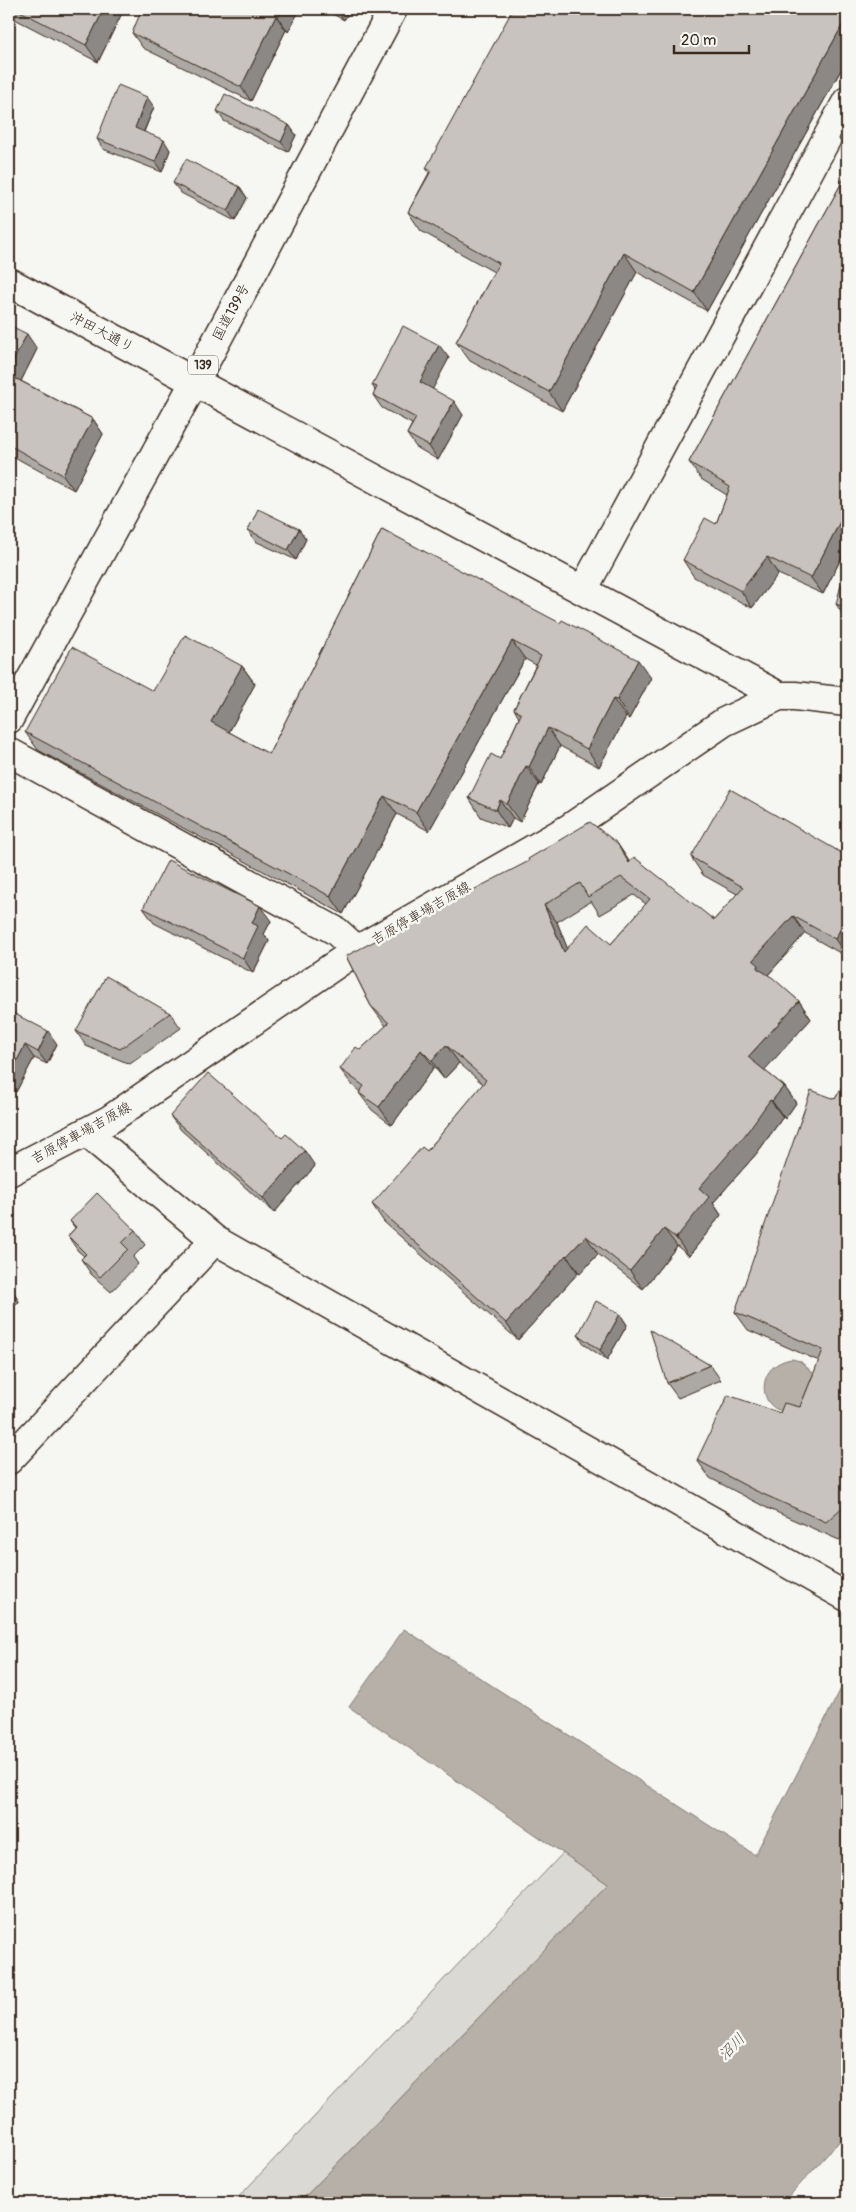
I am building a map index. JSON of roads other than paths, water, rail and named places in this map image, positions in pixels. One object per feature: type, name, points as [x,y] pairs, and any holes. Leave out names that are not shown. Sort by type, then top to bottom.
[{"type":"main road","name":"国道139号","points":[[9,719],[195,381],[393,9]]},
{"type":"main road","points":[[583,590],[847,101]]},
{"type":"main road","name":"沖田大通り","points":[[9,282],[779,696]]},
{"type":"main road","name":"吉原停車場吉原線","points":[[9,1172],[86,1132],[130,1106],[357,950],[568,829],[724,722],[779,696],[847,702]]},
{"type":"main road","points":[[9,752],[336,931],[357,950]]},
{"type":"main road","points":[[86,1132],[215,1240],[843,1595]]},
{"type":"main road","points":[[9,1460],[215,1240]]},
{"type":"water","points":[[792,1359],[800,1361],[814,1374],[806,1407],[783,1411],[775,1408],[769,1402],[765,1395],[764,1386],[766,1377],[771,1369],[780,1363]]},
{"type":"water","name":"沼川","points":[[404,1629],[755,1855],[847,1677],[847,2133],[783,2203],[299,2203],[608,1884],[349,1707]]}]
